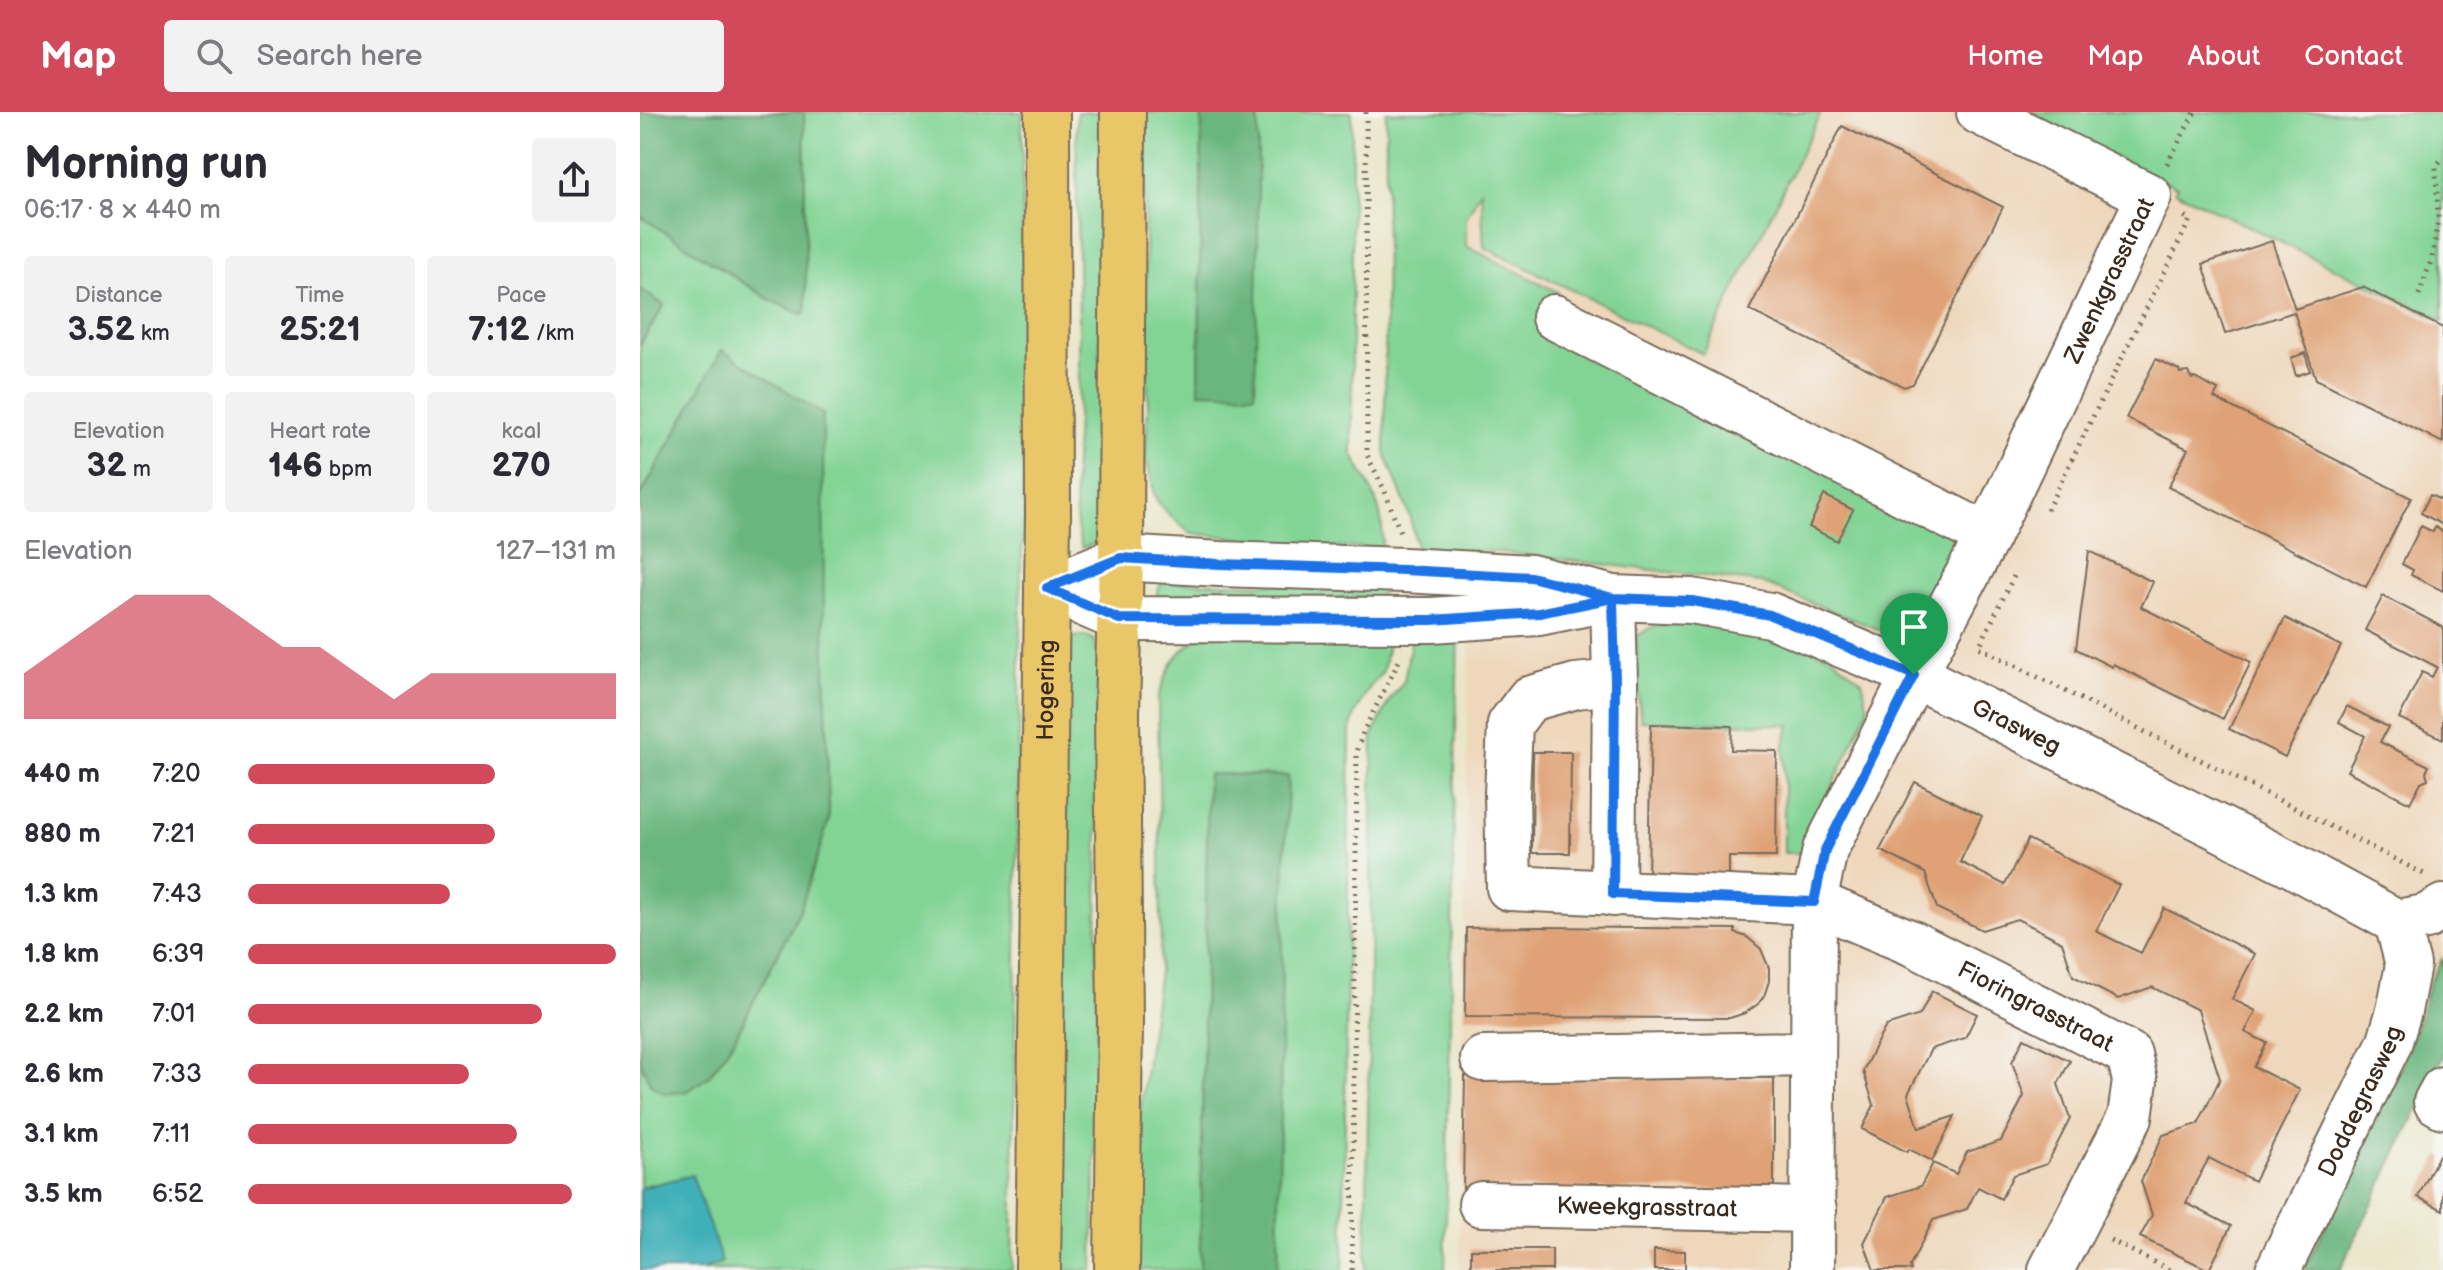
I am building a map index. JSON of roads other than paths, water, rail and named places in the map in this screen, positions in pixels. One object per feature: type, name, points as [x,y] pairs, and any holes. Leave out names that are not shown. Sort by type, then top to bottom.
[{"type":"highway","name":"Hogering","points":[[1038,1270],[1046,748],[1047,112]]},
{"type":"highway","points":[[1117,1270],[1120,1007],[1117,713],[1121,558],[1123,112]]},
{"type":"street","name":"Zwenkgrasstraat","points":[[1914,675],[1988,536],[2149,196],[1979,112]]},
{"type":"street","points":[[1554,317],[1988,536]]},
{"type":"street","name":"Grasweg","points":[[1047,588],[1121,558],[1531,577],[1613,598],[1692,601],[1770,615],[1914,675],[2285,861],[2397,922]]},
{"type":"street","name":"Grasweg","points":[[1047,588],[1119,619],[1431,620],[1539,613],[1613,598]]},
{"type":"street","points":[[1613,598],[1613,894]]},
{"type":"street","points":[[1812,1270],[1814,902],[1825,850],[1914,675]]},
{"type":"street","points":[[1615,682],[1576,686],[1529,699],[1510,724],[1507,794],[1509,888],[1814,902]]},
{"type":"street","points":[[2397,922],[2426,917],[2436,892]]},
{"type":"street","name":"Fioringrasstraat","points":[[1814,902],[1914,944],[2129,1054],[2135,1081],[2130,1117],[2051,1270]]},
{"type":"street","name":"Doddegrasweg","points":[[2278,1270],[2389,1044],[2408,965],[2397,922]]},
{"type":"street","points":[[1483,1059],[1813,1054]]},
{"type":"street","name":"Kweekgrasstraat","points":[[1481,1204],[1814,1210]]},
{"type":"water","points":[[692,1175],[722,1262],[702,1270],[640,1270],[640,1188]]}]
